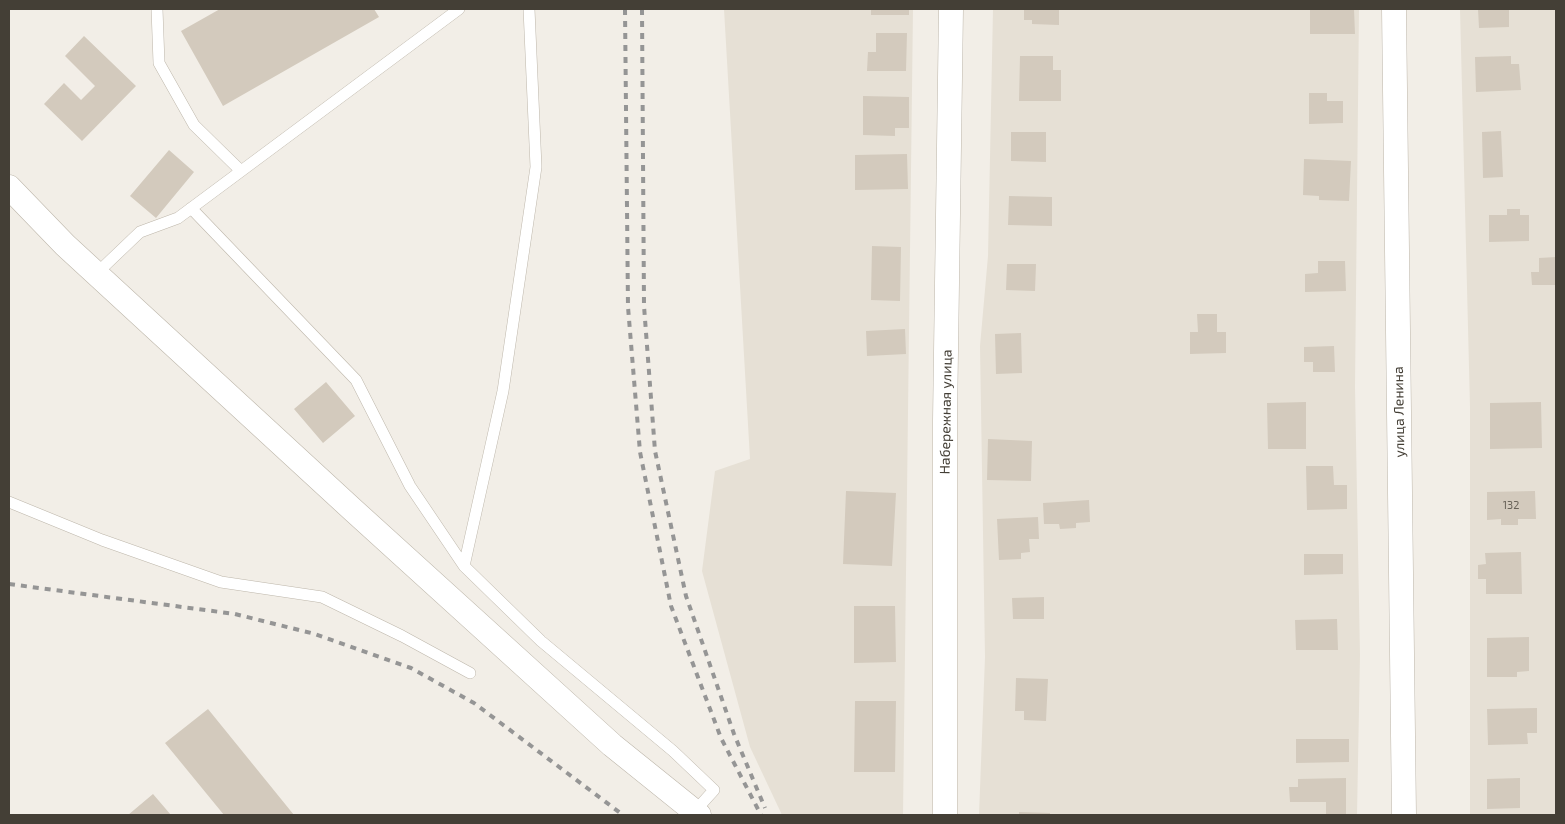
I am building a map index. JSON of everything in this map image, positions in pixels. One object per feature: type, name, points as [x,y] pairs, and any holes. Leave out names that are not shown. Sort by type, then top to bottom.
[{"type":"street","name":"Набережная улица","points":[[945,815],[945,430],[951,9]]},
{"type":"street","name":"улица Ленина","points":[[1394,9],[1404,815]]},
{"type":"street","points":[[9,187],[64,245],[612,745],[697,813]]},
{"type":"lane","points":[[157,9],[159,63],[194,125],[241,171]]},
{"type":"lane","points":[[96,274],[140,232],[178,218],[459,9]]},
{"type":"lane","points":[[464,566],[504,391],[536,167],[529,9]]},
{"type":"lane","points":[[191,208],[356,380],[410,486],[464,566],[541,641],[673,751],[714,790],[697,813]]},
{"type":"lane","points":[[9,502],[102,540],[220,582],[322,597],[402,636],[470,673]]},
{"type":"shaded area","points":[[724,9],[913,9],[903,815],[782,815],[750,747],[702,571],[715,471],[750,459]]},
{"type":"shaded area","points":[[993,9],[1359,9],[1355,387],[1360,655],[1357,815],[979,815],[985,657],[980,346],[988,256]]},
{"type":"shaded area","points":[[1460,9],[1556,9],[1556,815],[1470,815],[1470,407]]},
{"type":"building","points":[[220,9],[374,9],[379,17],[223,106],[181,31]]},
{"type":"building","points":[[871,9],[909,9],[909,15],[871,15]]},
{"type":"building","points":[[1024,9],[1059,9],[1059,25],[1032,24],[1032,20],[1024,20]]},
{"type":"building","points":[[1310,9],[1354,9],[1355,34],[1310,34]]},
{"type":"building","points":[[1478,9],[1509,9],[1509,27],[1479,28]]},
{"type":"building","points":[[876,33],[907,33],[906,71],[867,71],[868,52],[876,52]]},
{"type":"building","points":[[84,36],[136,86],[82,141],[44,104],[64,83],[81,100],[95,86],[65,56]]},
{"type":"building","points":[[1020,56],[1053,56],[1053,70],[1061,70],[1061,101],[1019,101]]},
{"type":"building","points":[[1511,56],[1511,64],[1519,64],[1521,90],[1476,92],[1475,57]]},
{"type":"building","points":[[1309,93],[1327,93],[1327,101],[1343,101],[1343,123],[1309,124]]},
{"type":"building","points":[[863,96],[909,97],[909,128],[895,128],[895,136],[863,135]]},
{"type":"building","points":[[1501,131],[1503,177],[1483,178],[1482,132]]},
{"type":"building","points":[[1011,132],[1046,132],[1046,162],[1011,161]]},
{"type":"building","points":[[169,150],[194,172],[156,218],[130,196]]},
{"type":"building","points":[[907,154],[908,189],[855,190],[855,155]]},
{"type":"building","points":[[1304,159],[1351,161],[1349,201],[1319,200],[1319,196],[1303,195]]},
{"type":"building","points":[[1009,196],[1052,197],[1052,226],[1008,225]]},
{"type":"building","points":[[1507,209],[1520,209],[1520,215],[1529,215],[1529,241],[1489,242],[1489,215],[1507,215]]},
{"type":"building","points":[[872,246],[901,247],[900,301],[871,300]]},
{"type":"building","points":[[1556,257],[1556,285],[1532,285],[1531,272],[1539,272],[1539,258]]},
{"type":"building","points":[[1318,261],[1345,261],[1346,291],[1305,292],[1305,274],[1318,273]]},
{"type":"building","points":[[1007,264],[1036,264],[1035,291],[1006,290]]},
{"type":"building","points":[[1197,314],[1217,314],[1217,332],[1226,332],[1226,353],[1190,354],[1190,332],[1198,332]]},
{"type":"building","points":[[905,329],[906,354],[867,356],[866,331]]},
{"type":"building","points":[[1021,333],[1022,373],[996,374],[995,334]]},
{"type":"building","points":[[1334,346],[1335,372],[1313,372],[1313,362],[1304,362],[1304,347]]},
{"type":"building","points":[[326,382],[355,416],[323,443],[294,409]]},
{"type":"building","points":[[1306,402],[1306,449],[1268,449],[1267,403]]},
{"type":"building","points":[[1541,402],[1542,448],[1490,449],[1490,403]]},
{"type":"building","points":[[988,439],[1032,441],[1031,481],[987,480]]},
{"type":"building","points":[[1306,466],[1333,466],[1334,485],[1347,485],[1347,509],[1307,510]]},
{"type":"building","points":[[846,491],[896,493],[892,566],[843,564]]},
{"type":"building","points":[[1535,491],[1536,519],[1518,519],[1518,525],[1501,525],[1501,519],[1487,520],[1487,492]]},
{"type":"building","points":[[1089,500],[1090,522],[1076,523],[1076,528],[1060,529],[1059,524],[1044,524],[1043,503]]},
{"type":"building","points":[[1038,517],[1039,539],[1029,539],[1030,552],[1021,553],[1021,559],[999,560],[997,519]]},
{"type":"building","points":[[1521,552],[1522,594],[1486,594],[1486,579],[1478,579],[1478,565],[1486,564],[1485,553]]},
{"type":"building","points":[[1304,554],[1343,554],[1343,574],[1304,575]]},
{"type":"building","points":[[1044,597],[1044,619],[1013,619],[1012,598]]},
{"type":"building","points":[[854,606],[895,606],[896,662],[854,663]]},
{"type":"building","points":[[1337,619],[1338,650],[1296,650],[1295,620]]},
{"type":"building","points":[[1529,637],[1529,671],[1517,672],[1517,677],[1487,677],[1487,638]]},
{"type":"building","points":[[1016,678],[1048,679],[1046,721],[1024,720],[1024,711],[1015,711]]},
{"type":"building","points":[[855,701],[896,701],[895,772],[854,772]]},
{"type":"building","points":[[1537,708],[1537,733],[1527,733],[1528,744],[1488,745],[1487,709]]},
{"type":"building","points":[[208,709],[294,815],[224,815],[165,743]]},
{"type":"building","points":[[1296,739],[1349,739],[1349,762],[1296,763]]},
{"type":"building","points":[[1346,778],[1346,815],[1326,815],[1326,802],[1290,802],[1289,787],[1298,787],[1298,779]]},
{"type":"building","points":[[1520,778],[1520,808],[1487,809],[1487,779]]},
{"type":"building","points":[[153,794],[171,815],[128,815]]},
{"type":"building","points":[[1019,812],[1050,813],[1050,815],[1019,815]]},
{"type":"railway","points":[[625,9],[628,307],[640,452],[671,606],[721,738],[761,815]]},
{"type":"railway","points":[[642,9],[644,306],[655,451],[686,596],[734,734],[765,808]]},
{"type":"railway","points":[[9,584],[235,614],[315,634],[411,668],[474,703],[623,815]]}]
